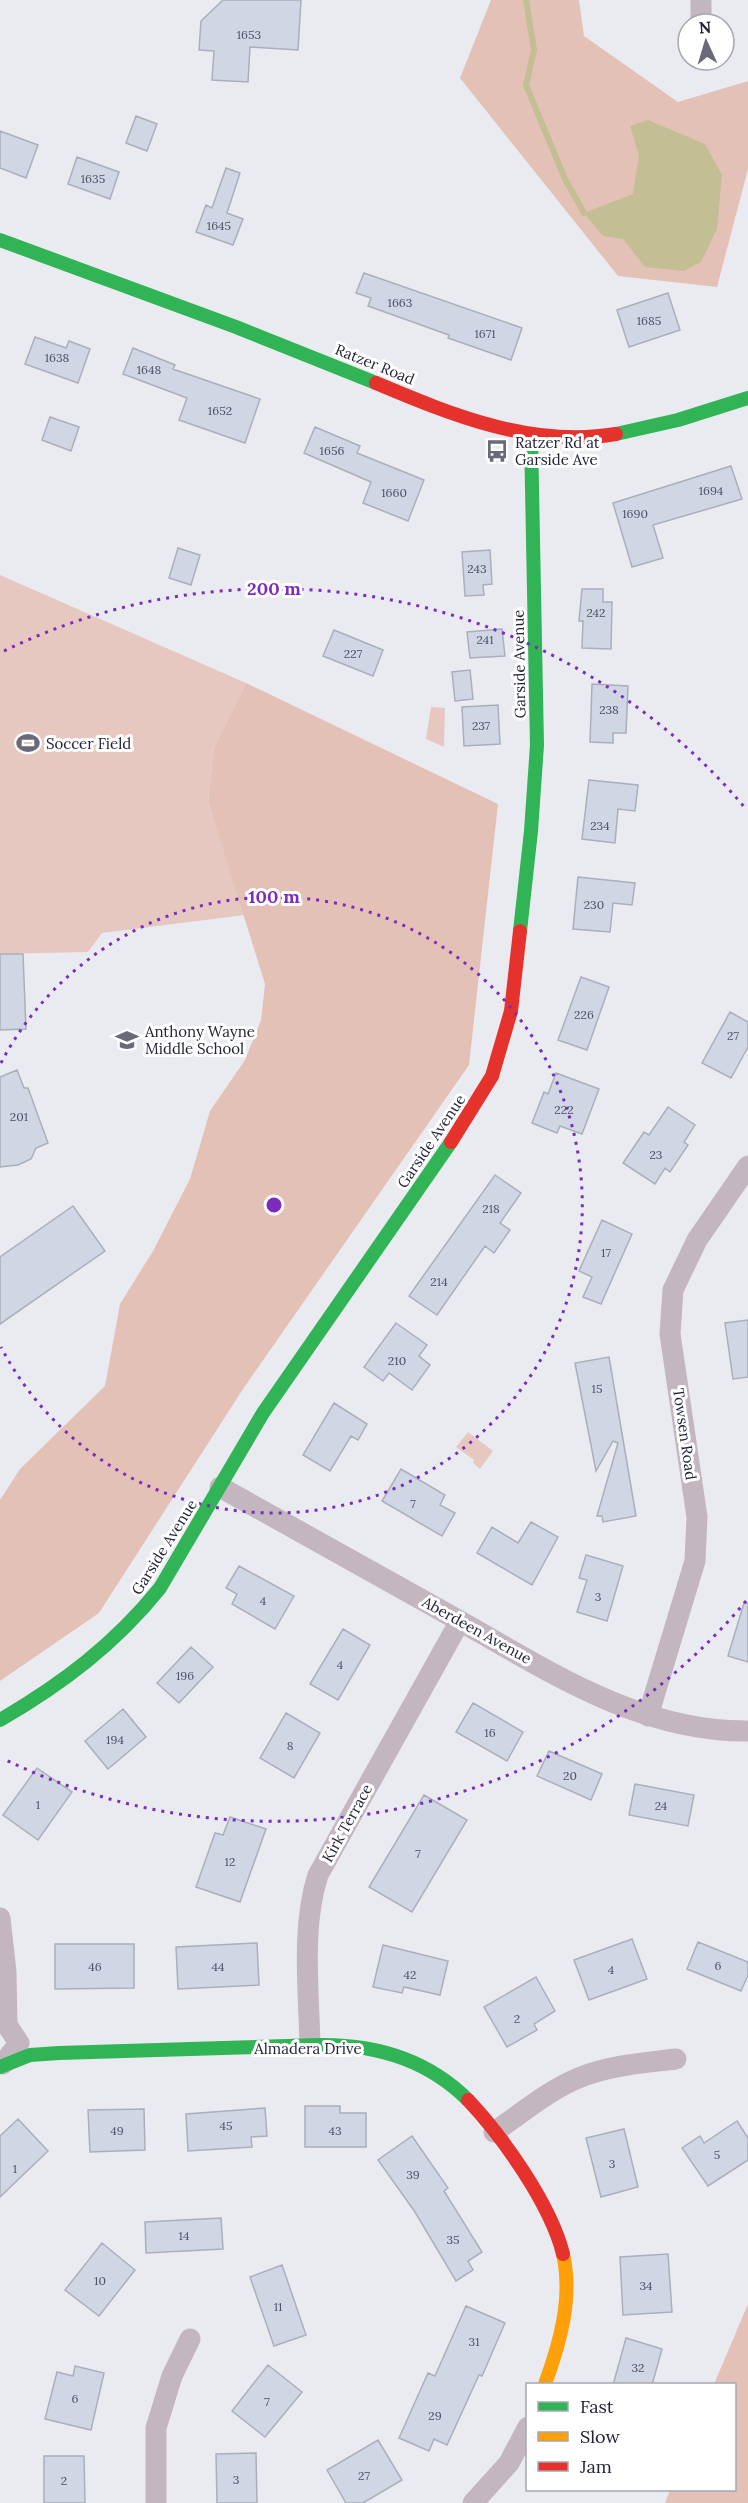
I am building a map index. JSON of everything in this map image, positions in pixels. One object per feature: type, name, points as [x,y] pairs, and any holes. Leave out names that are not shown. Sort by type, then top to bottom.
[{"type":"street","name":"Ratzer Road","points":[[0,240],[208,315],[453,413],[531,436],[592,438],[644,428],[748,398]]},
{"type":"street","name":"Garside Avenue","points":[[0,1720],[52,1690],[126,1630],[150,1601],[176,1564],[262,1414],[468,1118],[492,1076],[511,1011],[531,831],[537,745],[531,436]]},
{"type":"street","name":"Towsen Road","points":[[648,1716],[695,1562],[697,1538],[697,1517],[670,1334],[673,1290],[697,1240],[748,1166]]},
{"type":"street","name":"Aberdeen Avenue","points":[[220,1487],[460,1621],[617,1705],[689,1727],[719,1732],[748,1731]]},
{"type":"street","name":"Kirk Terrace","points":[[310,2046],[309,1919],[311,1897],[318,1875],[460,1621]]},
{"type":"street","points":[[0,1918],[6,1972],[7,2025],[19,2043],[1,2064]]},
{"type":"street","name":"Almadera Drive","points":[[1,2064],[30,2055],[59,2053],[310,2046],[369,2048],[408,2060],[453,2087],[472,2104],[494,2132],[551,2218],[564,2264],[566,2311],[561,2338],[546,2383]]},
{"type":"street","points":[[494,2132],[565,2085],[580,2078],[625,2065],[676,2059]]},
{"type":"street","points":[[156,2503],[156,2428],[172,2376],[190,2339]]},
{"type":"street","points":[[473,2503],[509,2463],[526,2431]]},
{"type":"shaded area","points":[[491,0],[579,0],[584,36],[678,102],[748,81],[748,169],[717,287],[618,276],[460,78]]},
{"type":"shaded area","points":[[648,120],[705,144],[722,175],[717,229],[701,262],[684,271],[645,267],[623,239],[603,236],[584,213],[633,194],[639,155],[630,126]]},
{"type":"shaded area","points":[[0,575],[246,683],[214,747],[208,801],[245,915],[102,933],[88,952],[0,954]]},
{"type":"shaded area","points":[[246,683],[498,804],[469,1065],[243,1389],[99,1613],[0,1681],[0,1500],[20,1469],[105,1386],[120,1304],[153,1251],[190,1179],[210,1111],[245,1060],[261,1020],[265,984],[208,801],[214,747]]},
{"type":"shaded area","points":[[431,707],[445,708],[444,747],[426,739]]},
{"type":"shaded area","points":[[468,1432],[493,1451],[480,1469],[473,1463],[474,1460],[456,1447]]},
{"type":"shaded area","points":[[748,2304],[748,2503],[665,2503],[670,2491],[736,2491],[736,2383],[714,2383]]},
{"type":"building","points":[[223,0],[301,0],[298,50],[250,47],[248,82],[212,80],[214,51],[199,50],[201,21]]},
{"type":"building","points":[[136,116],[157,124],[147,151],[126,143]]},
{"type":"building","points":[[0,131],[38,145],[26,178],[0,168]]},
{"type":"building","points":[[77,157],[119,172],[110,199],[68,184]]},
{"type":"building","points":[[226,168],[240,173],[227,213],[243,219],[233,245],[196,232],[206,205],[212,208]]},
{"type":"building","points":[[364,273],[522,328],[511,360],[368,306],[371,298],[356,293]]},
{"type":"building","points":[[668,293],[680,330],[629,347],[617,310]]},
{"type":"building","points":[[35,337],[66,348],[69,341],[90,349],[78,383],[25,364]]},
{"type":"building","points":[[133,348],[175,365],[173,369],[260,399],[245,443],[179,420],[187,398],[123,374]]},
{"type":"building","points":[[50,417],[79,427],[71,451],[42,440]]},
{"type":"building","points":[[315,427],[360,446],[357,453],[424,480],[408,521],[363,503],[371,482],[304,453]]},
{"type":"building","points":[[731,466],[742,499],[653,525],[663,558],[632,567],[613,503]]},
{"type":"building","points":[[178,548],[200,555],[191,585],[169,578]]},
{"type":"building","points":[[490,550],[492,584],[483,585],[484,595],[465,596],[462,552]]},
{"type":"building","points":[[582,589],[603,589],[603,602],[612,602],[611,649],[582,648],[583,621],[579,621]]},
{"type":"building","points":[[502,629],[505,656],[470,658],[467,632]]},
{"type":"building","points":[[334,630],[383,650],[373,676],[323,656]]},
{"type":"building","points":[[470,670],[473,699],[455,701],[452,672]]},
{"type":"building","points":[[592,684],[628,686],[626,733],[613,733],[613,743],[590,742]]},
{"type":"building","points":[[498,705],[500,744],[464,746],[462,707]]},
{"type":"building","points":[[589,780],[638,785],[635,811],[618,809],[615,843],[582,839]]},
{"type":"building","points":[[578,877],[635,883],[632,905],[613,903],[610,932],[573,929]]},
{"type":"building","points":[[0,954],[23,954],[26,1029],[0,1030]]},
{"type":"building","points":[[581,977],[609,987],[587,1050],[558,1040]]},
{"type":"building","points":[[730,1012],[748,1022],[748,1047],[731,1078],[702,1063]]},
{"type":"building","points":[[17,1070],[24,1088],[28,1088],[48,1143],[36,1148],[31,1159],[18,1165],[0,1167],[0,1077]]},
{"type":"building","points":[[556,1073],[599,1089],[582,1134],[560,1126],[557,1133],[532,1123],[544,1092],[548,1094]]},
{"type":"building","points":[[668,1107],[695,1125],[684,1142],[688,1145],[670,1172],[665,1168],[655,1184],[623,1163],[644,1132],[649,1135]]},
{"type":"building","points":[[495,1175],[521,1193],[500,1223],[510,1230],[494,1253],[485,1246],[437,1315],[409,1296]]},
{"type":"building","points":[[73,1206],[105,1251],[0,1324],[0,1257]]},
{"type":"building","points":[[602,1220],[632,1234],[601,1304],[583,1297],[592,1277],[579,1271]]},
{"type":"building","points":[[748,1320],[748,1377],[733,1379],[725,1323]]},
{"type":"building","points":[[396,1323],[427,1345],[419,1356],[430,1365],[412,1390],[389,1373],[383,1381],[364,1367]]},
{"type":"building","points":[[609,1357],[636,1516],[603,1522],[602,1516],[597,1516],[618,1443],[613,1441],[596,1471],[575,1363]]},
{"type":"building","points":[[334,1403],[367,1424],[358,1440],[351,1436],[330,1471],[303,1455]]},
{"type":"building","points":[[401,1469],[445,1495],[440,1505],[455,1513],[442,1536],[382,1501]]},
{"type":"building","points":[[531,1522],[558,1537],[532,1585],[477,1553],[492,1527],[518,1543]]},
{"type":"building","points":[[586,1555],[623,1566],[607,1621],[577,1612],[587,1580],[579,1578]]},
{"type":"building","points":[[239,1566],[294,1596],[275,1629],[232,1604],[237,1594],[226,1588]]},
{"type":"building","points":[[744,1603],[748,1603],[748,1662],[728,1656]]},
{"type":"building","points":[[343,1629],[370,1645],[338,1700],[310,1684]]},
{"type":"building","points":[[191,1647],[213,1667],[179,1703],[157,1683]]},
{"type":"building","points":[[473,1703],[523,1732],[507,1761],[456,1732]]},
{"type":"building","points":[[123,1709],[146,1737],[108,1769],[85,1741]]},
{"type":"building","points":[[286,1713],[320,1733],[294,1778],[260,1758]]},
{"type":"building","points":[[549,1751],[602,1774],[591,1800],[537,1776]]},
{"type":"building","points":[[37,1768],[72,1792],[38,1840],[3,1815]]},
{"type":"building","points":[[635,1784],[694,1795],[688,1826],[629,1815]]},
{"type":"building","points":[[424,1795],[467,1820],[412,1912],[369,1887]]},
{"type":"building","points":[[230,1817],[266,1829],[240,1902],[196,1887],[215,1833],[223,1835]]},
{"type":"building","points":[[632,1939],[647,1979],[589,2000],[574,1960]]},
{"type":"building","points":[[698,1942],[748,1962],[748,1975],[741,1991],[687,1969]]},
{"type":"building","points":[[257,1943],[259,1985],[178,1989],[176,1947]]},
{"type":"building","points":[[55,1944],[134,1944],[134,1988],[55,1989]]},
{"type":"building","points":[[383,1945],[448,1961],[440,1995],[404,1987],[402,1993],[373,1987]]},
{"type":"building","points":[[536,1977],[555,2011],[534,2024],[537,2030],[507,2047],[484,2007]]},
{"type":"building","points":[[305,2106],[340,2106],[340,2113],[366,2113],[366,2147],[305,2147]]},
{"type":"building","points":[[265,2108],[267,2136],[251,2137],[252,2147],[188,2151],[186,2114]]},
{"type":"building","points":[[144,2109],[145,2150],[90,2152],[88,2110]]},
{"type":"building","points":[[18,2119],[48,2151],[0,2197],[0,2136]]},
{"type":"building","points":[[737,2121],[748,2138],[748,2160],[708,2186],[682,2148],[700,2136],[704,2143]]},
{"type":"building","points":[[624,2129],[638,2187],[601,2197],[586,2138]]},
{"type":"building","points":[[412,2136],[448,2188],[444,2191],[482,2252],[468,2261],[473,2270],[456,2281],[415,2212],[378,2160]]},
{"type":"building","points":[[221,2218],[223,2249],[146,2253],[145,2222]]},
{"type":"building","points":[[102,2243],[135,2270],[99,2316],[65,2290]]},
{"type":"building","points":[[668,2254],[672,2312],[623,2315],[620,2257]]},
{"type":"building","points":[[282,2265],[306,2335],[274,2346],[250,2277]]},
{"type":"building","points":[[466,2306],[505,2323],[482,2376],[479,2375],[447,2445],[434,2439],[429,2451],[399,2438],[428,2373],[435,2376]]},
{"type":"building","points":[[626,2338],[662,2349],[653,2383],[614,2383]]},
{"type":"building","points":[[268,2365],[302,2392],[265,2437],[232,2411]]},
{"type":"building","points":[[75,2366],[104,2373],[91,2430],[45,2419],[57,2372],[73,2376]]},
{"type":"building","points":[[378,2440],[402,2480],[363,2503],[346,2503],[327,2470]]},
{"type":"building","points":[[256,2453],[257,2503],[217,2503],[216,2454]]},
{"type":"building","points":[[44,2456],[84,2456],[85,2503],[44,2503]]},
{"type":"waterway","points":[[526,0],[534,50],[526,85],[565,179],[584,213]]},
{"type":"traffic: fast","points":[[0,240],[236,327],[376,383]]},
{"type":"traffic: fast","points":[[616,434],[678,420],[748,398]]},
{"type":"traffic: fast","points":[[520,931],[531,831],[537,745],[531,436]]},
{"type":"traffic: fast","points":[[0,1720],[45,1692],[86,1662],[125,1627],[160,1588],[263,1413],[451,1142]]},
{"type":"traffic: fast","points":[[0,2067],[30,2055],[59,2053],[339,2045],[380,2051],[418,2064],[452,2086],[468,2100]]},
{"type":"traffic: slow","points":[[545,2383],[556,2353],[566,2304],[567,2287],[563,2254]]},
{"type":"traffic: jam","points":[[376,383],[463,417],[493,426],[554,436],[585,437],[616,434]]},
{"type":"traffic: jam","points":[[451,1142],[492,1076],[511,1011],[520,931]]},
{"type":"traffic: jam","points":[[468,2100],[496,2133],[537,2193],[557,2235],[563,2254]]},
{"type":"place","name":"Ratzer Rd at Garside Ave","points":[[497,451]]},
{"type":"place","name":"Soccer Field","points":[[28,743]]},
{"type":"place","name":"Anthony Wayne Middle School","points":[[127,1040]]}]
